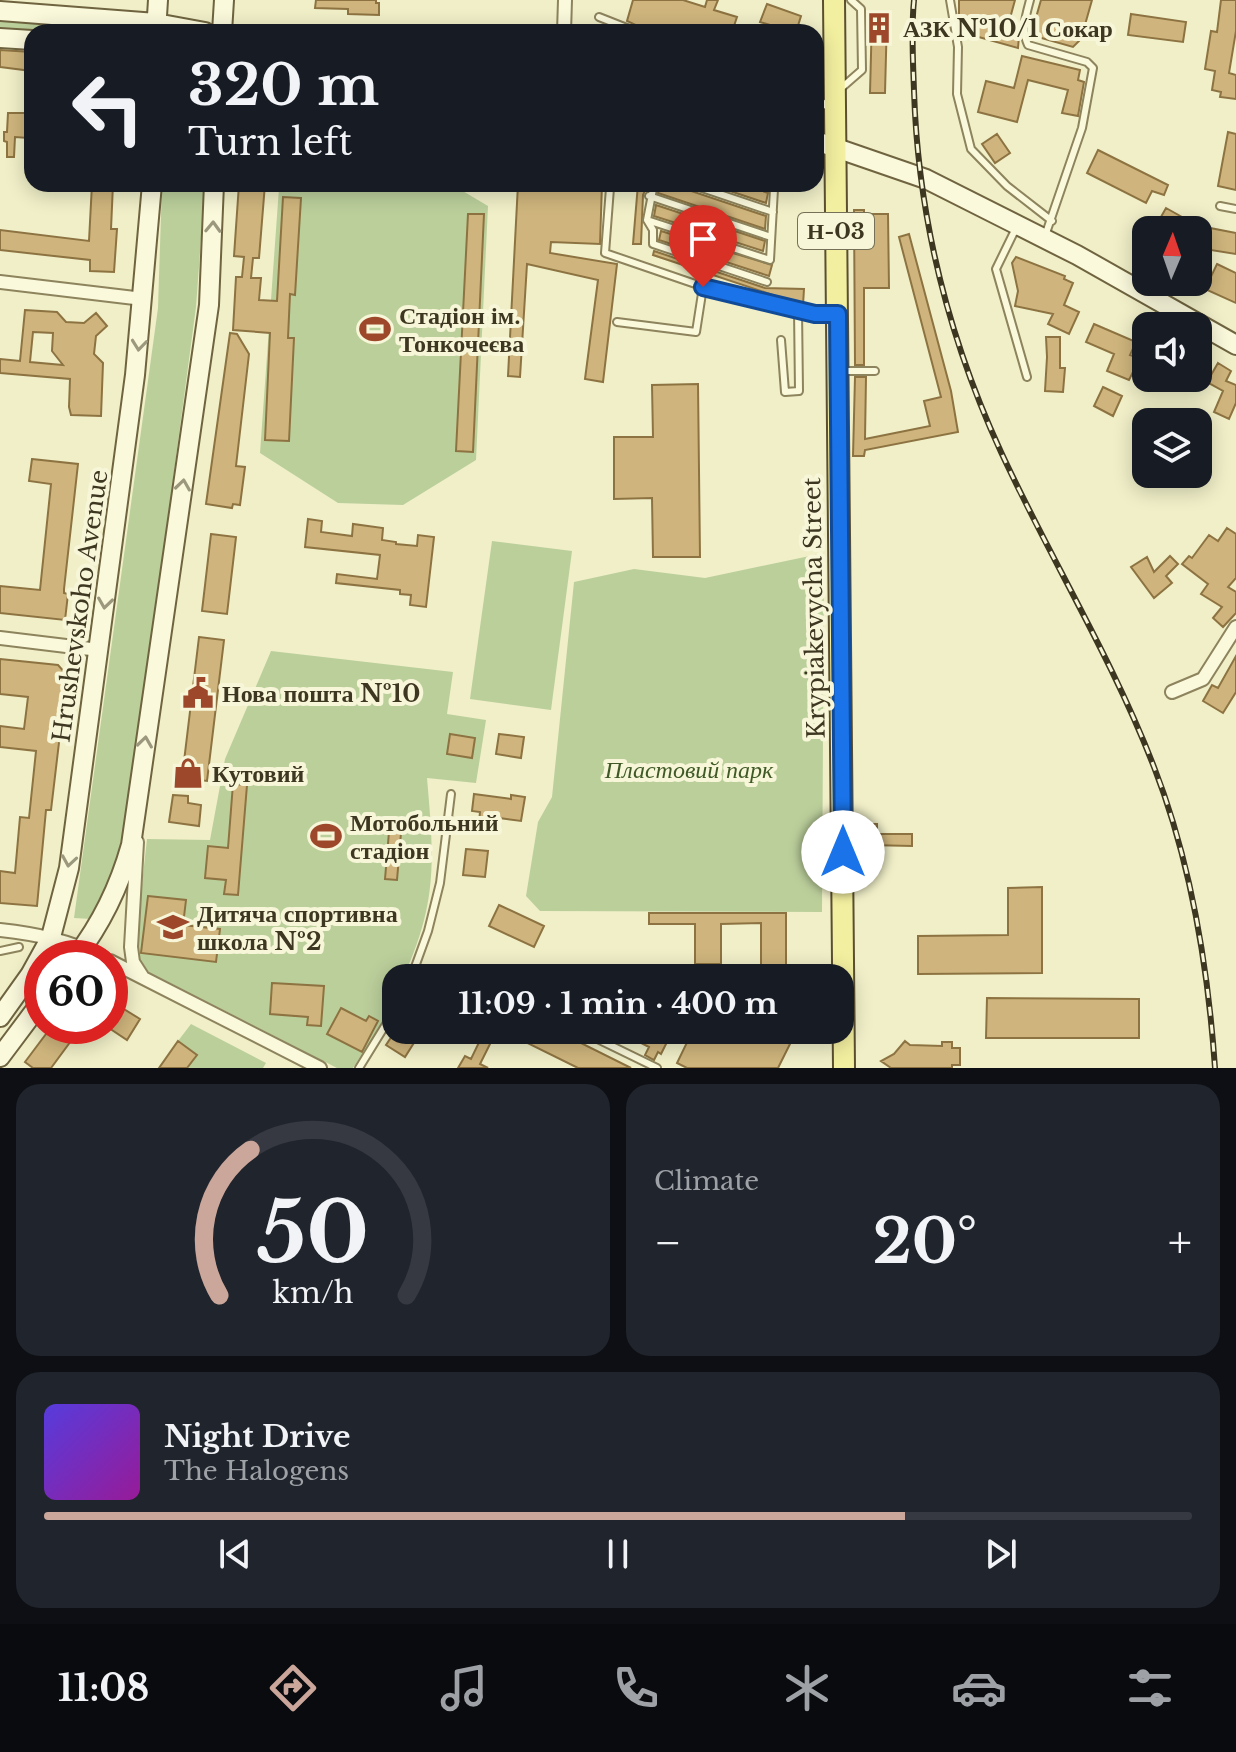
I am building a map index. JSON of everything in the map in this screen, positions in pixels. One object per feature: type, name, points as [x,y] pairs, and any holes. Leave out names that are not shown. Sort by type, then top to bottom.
[{"type":"main road","points":[[156,24],[158,0]]},
{"type":"main road","points":[[222,24],[224,0]]},
{"type":"main road","name":"Н-03","points":[[825,144],[834,95],[834,0]]},
{"type":"main road","points":[[0,11],[127,24]]},
{"type":"main road","points":[[0,38],[24,40]]},
{"type":"main road","points":[[825,144],[926,179],[1077,255],[1236,345]]},
{"type":"main road","name":"Krypiakevycha Street","points":[[825,144],[838,314],[844,1068]]},
{"type":"main road","name":"Hrushevskoho Avenue","points":[[0,1017],[30,975],[51,937],[69,868],[143,299],[151,192]]},
{"type":"main road","points":[[88,940],[121,882],[131,845],[209,305],[214,192]]},
{"type":"main road","points":[[0,1057],[24,1025]]},
{"type":"street","points":[[564,24],[565,0]]},
{"type":"street","points":[[0,282],[143,299]]},
{"type":"street","points":[[1172,692],[1203,679],[1236,627]]},
{"type":"street","points":[[0,638],[99,650]]},
{"type":"street","points":[[139,789],[131,947],[133,962],[144,979]]},
{"type":"street","points":[[0,930],[56,940]]},
{"type":"street","points":[[128,971],[320,1068]]},
{"type":"lane","points":[[824,104],[862,70],[861,9],[851,0]]},
{"type":"lane","points":[[950,0],[958,47],[957,94],[971,149],[1007,186],[1052,221]]},
{"type":"lane","points":[[1030,0],[1024,21],[1028,45],[1087,62],[1093,68],[1082,128],[1044,240]]},
{"type":"lane","points":[[599,17],[617,24]]},
{"type":"lane","points":[[610,192],[605,253],[703,287],[815,314],[838,314]]},
{"type":"lane","points":[[651,192],[647,220],[653,230],[653,244],[767,282]]},
{"type":"lane","points":[[714,192],[773,212]]},
{"type":"lane","points":[[647,220],[770,260],[774,192]]},
{"type":"lane","points":[[649,196],[771,237]]},
{"type":"lane","points":[[1220,206],[1236,209]]},
{"type":"lane","points":[[1017,226],[996,269],[1027,377]]},
{"type":"lane","points":[[617,322],[696,332],[703,287]]},
{"type":"lane","points":[[781,340],[785,392],[799,391],[798,310]]},
{"type":"lane","points":[[839,372],[875,371]]},
{"type":"lane","points":[[416,964],[440,883],[451,794]]},
{"type":"lane","points":[[0,951],[19,947]]},
{"type":"lane","points":[[359,1068],[382,1031]]},
{"type":"lane","points":[[608,1044],[657,1068]]},
{"type":"green space","points":[[0,19],[76,24],[24,24],[24,30],[0,29]]},
{"type":"green space","points":[[162,192],[204,192],[196,307],[133,780],[118,852],[100,903],[91,919],[74,918],[158,308]]},
{"type":"green space","name":"Стадіон ім. Тонкочеєва","points":[[279,192],[464,192],[488,206],[476,460],[403,505],[338,503],[260,453]]},
{"type":"green space","points":[[492,541],[572,551],[551,710],[470,699]]},
{"type":"green space","name":"Пластовий парк","points":[[824,553],[822,912],[540,911],[526,896],[538,822],[552,797],[574,582],[634,569],[705,578]]},
{"type":"green space","name":"Мотобольний стадіон","points":[[271,651],[453,672],[447,714],[486,720],[476,783],[427,778],[432,857],[428,903],[409,964],[382,964],[382,1023],[353,1068],[337,1068],[143,969],[135,947],[147,839],[210,840],[225,759]]},
{"type":"green space","points":[[191,1024],[266,1063],[263,1068],[187,1068],[197,1054],[178,1041]]},
{"type":"building","points":[[316,0],[376,0],[379,15],[348,14],[348,9],[315,8]]},
{"type":"building","points":[[633,0],[683,0],[705,7],[707,0],[718,0],[714,10],[737,17],[735,24],[634,24],[627,21]]},
{"type":"building","points":[[959,0],[1015,0],[1006,33],[1019,36],[1018,48],[968,34],[968,18],[959,15]]},
{"type":"building","points":[[1041,0],[1092,0],[1081,39],[1073,47],[1031,35]]},
{"type":"building","points":[[1221,0],[1236,0],[1236,31],[1229,73],[1236,75],[1236,99],[1220,97],[1221,92],[1212,90],[1215,71],[1205,69],[1211,31],[1217,32]]},
{"type":"building","points":[[767,4],[801,16],[798,24],[760,22]]},
{"type":"building","points":[[1131,14],[1186,22],[1183,42],[1128,35]]},
{"type":"building","points":[[872,16],[887,17],[885,93],[870,93]]},
{"type":"building","points":[[0,50],[24,52],[24,70],[0,67]]},
{"type":"building","points":[[1022,56],[1080,70],[1078,80],[1084,82],[1078,116],[1062,113],[1068,90],[1028,80],[1017,122],[978,112],[986,81],[1014,88]]},
{"type":"building","points":[[8,113],[24,113],[24,138],[15,137],[14,157],[7,157],[4,132],[7,132]]},
{"type":"building","points":[[1228,132],[1236,134],[1236,190],[1218,186]]},
{"type":"building","points":[[997,134],[1010,153],[995,163],[982,144]]},
{"type":"building","points":[[1098,150],[1168,185],[1164,195],[1152,191],[1146,203],[1087,173]]},
{"type":"building","points":[[92,192],[113,192],[111,229],[117,229],[114,272],[90,271],[90,260],[0,250],[0,230],[89,241]]},
{"type":"building","points":[[238,192],[264,192],[259,258],[253,258],[251,278],[261,278],[259,300],[277,301],[283,197],[301,198],[295,295],[290,294],[288,338],[294,338],[289,441],[265,440],[270,333],[233,330],[236,277],[242,277],[244,257],[234,256]]},
{"type":"building","points":[[518,192],[602,192],[600,244],[551,242],[550,253],[617,264],[603,382],[585,379],[598,280],[527,264],[520,377],[508,376]]},
{"type":"building","points":[[637,192],[644,192],[641,244],[633,244]]},
{"type":"building","points":[[694,192],[766,216],[765,229],[658,193]]},
{"type":"building","points":[[733,192],[765,192],[768,193],[766,203]]},
{"type":"building","points":[[656,205],[765,241],[763,251],[654,216]]},
{"type":"building","points":[[1166,208],[1180,216],[1162,216]]},
{"type":"building","points":[[854,210],[864,210],[864,214],[888,214],[889,288],[864,288],[864,365],[855,365]]},
{"type":"building","points":[[468,214],[484,214],[473,452],[456,451]]},
{"type":"building","points":[[1212,228],[1236,233],[1236,254],[1212,250]]},
{"type":"building","points":[[661,231],[772,265],[769,276],[659,240]]},
{"type":"building","points":[[909,234],[951,391],[958,432],[865,450],[864,456],[853,456],[855,377],[866,377],[865,439],[930,426],[924,401],[941,397],[899,237]]},
{"type":"building","points":[[654,251],[765,288],[804,289],[803,305],[653,255]]},
{"type":"building","points":[[1016,257],[1065,276],[1064,279],[1073,283],[1064,305],[1079,312],[1069,334],[1048,324],[1053,314],[1015,306],[1018,291],[1012,263]]},
{"type":"building","points":[[1217,264],[1236,273],[1236,303],[1212,292],[1212,274]]},
{"type":"building","points":[[25,310],[57,312],[66,322],[84,323],[96,313],[107,326],[96,336],[94,354],[103,363],[101,416],[71,415],[70,379],[0,373],[0,359],[20,361]],"holes":[[[33,332],[53,333],[52,351],[63,365],[30,362]]]},
{"type":"building","points":[[1094,324],[1132,340],[1132,374],[1129,380],[1107,371],[1114,354],[1086,342]]},
{"type":"building","points":[[230,333],[237,334],[249,354],[236,466],[245,467],[240,505],[233,504],[232,508],[206,504]]},
{"type":"building","points":[[1046,337],[1060,337],[1060,368],[1065,368],[1063,392],[1045,391]]},
{"type":"building","points":[[1218,363],[1231,371],[1226,381],[1236,385],[1236,403],[1229,419],[1214,412],[1223,391],[1212,385],[1212,373]]},
{"type":"building","points":[[698,384],[700,557],[653,557],[652,498],[614,499],[614,437],[653,437],[652,385]]},
{"type":"building","points":[[1103,387],[1122,396],[1113,416],[1094,406]]},
{"type":"building","points":[[32,459],[78,464],[64,589],[64,593],[68,594],[65,620],[0,613],[0,586],[40,590],[51,484],[29,481]]},
{"type":"building","points":[[308,519],[322,521],[321,532],[352,536],[353,524],[383,528],[382,540],[396,544],[417,546],[418,535],[434,537],[426,607],[410,605],[411,595],[400,594],[400,590],[336,583],[337,574],[377,579],[380,555],[305,547]]},
{"type":"building","points":[[1227,528],[1236,534],[1236,578],[1228,587],[1236,592],[1236,613],[1223,627],[1213,618],[1222,607],[1201,594],[1208,584],[1182,564],[1189,556],[1192,558],[1209,535],[1218,541]]},
{"type":"building","points":[[211,534],[236,537],[227,614],[202,611]]},
{"type":"building","points":[[1170,556],[1178,564],[1166,576],[1172,583],[1154,598],[1131,567],[1147,557],[1154,572]]},
{"type":"building","points":[[199,637],[224,640],[207,781],[182,778]]},
{"type":"building","points":[[1236,656],[1236,692],[1223,713],[1203,701],[1212,685],[1218,688]]},
{"type":"building","points":[[0,659],[58,665],[67,675],[51,810],[46,810],[37,906],[0,903],[0,871],[15,873],[20,817],[29,818],[36,751],[0,747],[0,726],[24,729],[28,697],[0,694]]},
{"type":"building","points":[[450,734],[475,738],[472,758],[447,754]]},
{"type":"building","points":[[499,734],[524,737],[521,758],[496,754]]},
{"type":"building","points":[[233,784],[247,785],[238,895],[224,894],[226,880],[205,878],[208,846],[228,848]]},
{"type":"building","points":[[474,794],[511,799],[511,795],[525,797],[521,821],[492,817],[491,824],[479,822],[480,812],[472,811]]},
{"type":"building","points":[[173,795],[188,796],[188,803],[201,805],[199,826],[169,822]]},
{"type":"building","points":[[390,820],[402,821],[397,880],[385,879]]},
{"type":"building","points":[[868,824],[877,824],[877,834],[912,834],[912,846],[868,845]]},
{"type":"building","points":[[466,849],[488,851],[485,877],[463,875]]},
{"type":"building","points":[[1042,887],[1042,973],[918,974],[918,936],[1008,935],[1008,888]]},
{"type":"building","name":"Дитяча спортивна школа №2","points":[[148,896],[186,900],[183,925],[220,929],[216,962],[141,953]]},
{"type":"building","points":[[499,905],[544,926],[534,947],[489,926]]},
{"type":"building","points":[[649,913],[786,913],[786,964],[761,964],[761,923],[721,924],[721,964],[695,964],[695,924],[649,924]]},
{"type":"building","points":[[272,983],[324,986],[321,1026],[307,1025],[308,1017],[270,1014]]},
{"type":"building","points":[[987,998],[1139,999],[1139,1038],[986,1038]]},
{"type":"building","points":[[341,1008],[366,1021],[369,1016],[378,1021],[362,1052],[327,1034]]},
{"type":"building","points":[[128,1012],[140,1019],[128,1038]]},
{"type":"building","points":[[178,1041],[197,1055],[187,1068],[159,1068]]},
{"type":"building","points":[[905,1041],[910,1045],[942,1046],[942,1042],[952,1042],[952,1048],[960,1048],[960,1065],[952,1065],[952,1068],[891,1068],[881,1061],[894,1054]]},
{"type":"building","points":[[38,1044],[69,1044],[51,1068],[33,1068],[25,1062]]},
{"type":"building","points":[[387,1044],[413,1044],[405,1057]]},
{"type":"building","points":[[478,1044],[490,1044],[480,1064],[488,1068],[458,1068],[465,1056],[471,1059]]},
{"type":"building","points":[[529,1044],[583,1044],[631,1068],[578,1068]]},
{"type":"building","points":[[643,1044],[666,1044],[654,1060],[645,1055],[649,1047]]},
{"type":"building","points":[[686,1044],[790,1044],[778,1068],[687,1068],[677,1063]]},
{"type":"railway","points":[[914,0],[914,91],[922,184],[929,230],[951,320],[982,409],[1001,452],[1119,687],[1167,803],[1196,915],[1208,992],[1215,1068]]},
{"type":"place","name":"АЗК №10/1 Сокар","points":[[879,28]]},
{"type":"place","name":"Стадіон ім. Тонкочеєва","points":[[375,329]]},
{"type":"place","name":"Нова пошта №10","points":[[198,693]]},
{"type":"place","name":"Кутовий","points":[[188,773]]},
{"type":"place","name":"Мотобольний стадіон","points":[[326,836]]},
{"type":"place","name":"Дитяча спортивна школа №2","points":[[173,927]]},
{"type":"route","points":[[703,287],[815,314],[838,314],[843,852]]}]
